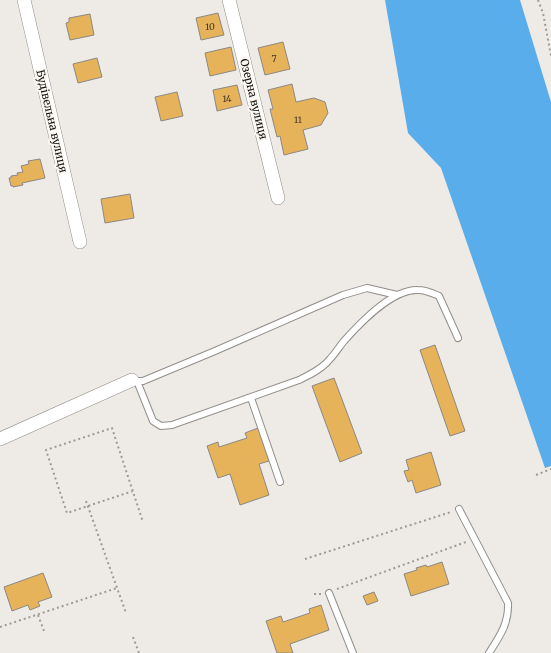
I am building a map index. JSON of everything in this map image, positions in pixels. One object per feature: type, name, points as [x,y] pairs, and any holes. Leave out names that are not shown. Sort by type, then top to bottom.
[{"type":"street","name":"Будівельна вулиця","points":[[24,0],[80,242]]},
{"type":"street","name":"Озерна вулиця","points":[[229,0],[278,198]]},
{"type":"street","points":[[0,439],[134,380]]},
{"type":"lane","points":[[398,294],[367,288],[355,290],[207,354],[143,380],[134,380],[154,421],[161,426],[172,424],[251,398],[299,380],[314,372],[329,362],[344,342],[379,306],[398,294],[416,290],[428,291],[439,296],[458,338]]},
{"type":"lane","points":[[251,398],[280,482]]},
{"type":"lane","points":[[459,509],[508,602],[509,612],[507,621],[489,653]]},
{"type":"lane","points":[[329,593],[353,653]]},
{"type":"path","points":[[538,0],[543,13],[551,56]]},
{"type":"path","points":[[133,491],[67,513],[46,450],[112,428],[133,491],[143,522]]},
{"type":"path","points":[[536,475],[551,469]]},
{"type":"path","points":[[86,502],[126,613]]},
{"type":"path","points":[[305,559],[459,509]]},
{"type":"path","points":[[314,594],[319,595],[329,593],[475,539]]},
{"type":"path","points":[[0,627],[117,588]]},
{"type":"path","points":[[38,615],[44,631]]},
{"type":"path","points":[[133,637],[138,653]]},
{"type":"water","points":[[385,0],[520,0],[551,102],[551,466],[545,468],[441,168],[408,133]]},
{"type":"building","points":[[218,13],[224,35],[201,40],[196,18]]},
{"type":"building","points":[[90,14],[94,35],[70,40],[66,23],[69,22],[69,18]]},
{"type":"building","points":[[283,42],[290,69],[265,75],[258,48]]},
{"type":"building","points":[[231,47],[236,70],[210,76],[205,53]]},
{"type":"building","points":[[97,58],[102,77],[78,83],[73,64]]},
{"type":"building","points":[[292,84],[296,102],[314,98],[325,102],[328,113],[321,125],[303,130],[308,149],[284,155],[280,136],[277,137],[270,109],[273,109],[268,90]]},
{"type":"building","points":[[237,85],[242,105],[217,111],[213,90]]},
{"type":"building","points":[[177,92],[183,116],[161,121],[155,97]]},
{"type":"building","points":[[40,159],[45,178],[22,183],[23,185],[11,186],[9,178],[11,178],[11,176],[18,175],[17,173],[23,172],[21,166],[29,164],[28,161]]},
{"type":"building","points":[[130,194],[134,218],[105,223],[101,199]]},
{"type":"building","points":[[435,345],[465,431],[450,436],[420,350]]},
{"type":"building","points":[[334,378],[362,453],[340,462],[312,386]]},
{"type":"building","points":[[258,428],[269,461],[259,464],[269,495],[240,505],[230,474],[218,478],[207,446],[218,442],[219,447],[247,438],[245,433]]},
{"type":"building","points":[[431,452],[441,485],[416,493],[412,480],[408,482],[404,471],[409,470],[406,460]]},
{"type":"building","points":[[442,562],[449,584],[411,596],[404,574],[417,570],[416,568],[426,565],[427,567]]},
{"type":"building","points":[[43,573],[52,597],[38,602],[40,606],[30,610],[28,605],[12,611],[4,587]]},
{"type":"building","points":[[374,592],[378,601],[367,605],[363,596]]},
{"type":"building","points":[[321,605],[329,630],[290,644],[293,653],[277,653],[266,621],[281,616],[283,622],[310,613],[309,609]]}]
